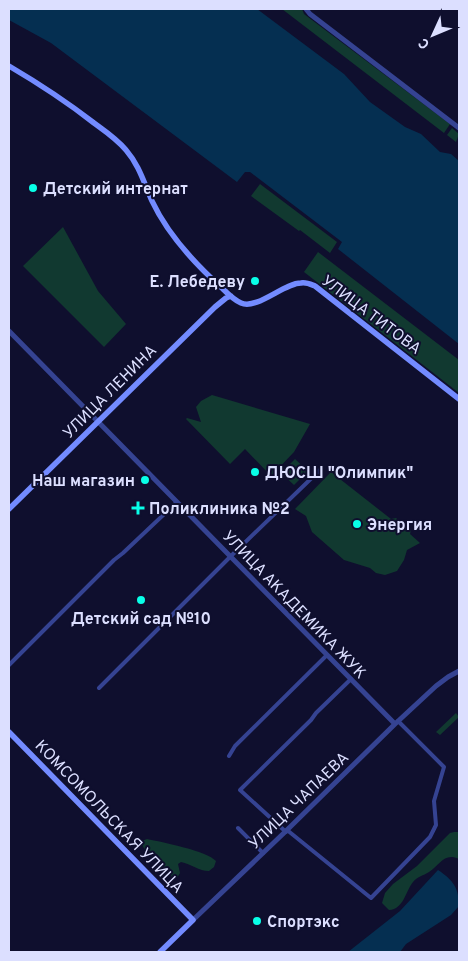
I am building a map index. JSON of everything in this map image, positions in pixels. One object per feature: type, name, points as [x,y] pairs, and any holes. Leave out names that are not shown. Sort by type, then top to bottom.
[{"type":"main road","name":"УЛИЦА ТИТОВА","points":[[9,66],[83,114],[125,149],[136,163],[152,200],[179,244],[231,296],[241,303],[249,304],[260,301],[298,282],[315,286],[459,399]]},
{"type":"main road","name":"УЛИЦА ЛЕНИНА","points":[[9,509],[215,307],[231,296]]},
{"type":"main road","name":"КОМСОМОЛЬСКАЯ УЛИЦА","points":[[9,732],[193,920]]},
{"type":"main road","name":"УЛИЦА ЧАПАЕВА","points":[[160,952],[193,920]]},
{"type":"street","points":[[306,9],[459,128]]},
{"type":"street","name":"УЛИЦА АКАДЕМИКА ЖУК","points":[[9,331],[327,655],[397,723]]},
{"type":"street","points":[[99,688],[322,468]]},
{"type":"street","points":[[9,665],[114,560],[177,502]]},
{"type":"street","points":[[229,756],[235,746],[327,655]]},
{"type":"street","name":"УЛИЦА ЧАПАЕВА","points":[[193,920],[436,686],[459,671]]},
{"type":"street","points":[[351,679],[240,790],[286,831],[371,898],[430,837],[436,825],[434,801],[444,767],[397,723]]},
{"type":"street","points":[[238,828],[263,854]]},
{"type":"green space","points":[[282,9],[302,9],[304,14],[450,124],[444,133]]},
{"type":"green space","points":[[452,128],[459,134],[456,142],[447,135]]},
{"type":"green space","points":[[260,184],[337,242],[330,253],[251,196]]},
{"type":"green space","points":[[63,227],[98,291],[126,324],[104,347],[23,266]]},
{"type":"green space","points":[[318,252],[459,360],[459,393],[304,272]]},
{"type":"green space","points":[[212,395],[310,424],[294,452],[271,476],[245,449],[230,464],[186,419],[201,422],[196,407],[201,401]]},
{"type":"green space","points":[[295,459],[308,471],[294,485],[281,473]]},
{"type":"green space","name":"Энергия","points":[[331,472],[391,519],[396,518],[411,530],[410,534],[420,543],[407,550],[404,560],[397,571],[385,575],[344,560],[312,532],[306,516],[295,509]]},
{"type":"green space","points":[[456,713],[459,717],[440,735],[436,732]]},
{"type":"green space","points":[[459,832],[459,859],[454,857],[446,858],[429,872],[417,878],[398,907],[389,910],[382,903],[385,893],[393,884],[417,866],[450,833]]},
{"type":"green space","points":[[147,839],[184,847],[204,854],[216,861],[214,867],[209,871],[205,871],[181,862],[178,864],[180,873],[177,878],[173,878],[145,850],[141,843]]},
{"type":"water","points":[[9,9],[257,9],[344,74],[370,102],[405,127],[421,134],[440,152],[451,154],[459,161],[459,344],[338,249],[342,242],[250,172],[245,172],[237,182],[51,43],[9,20]]},
{"type":"water","points":[[438,870],[448,877],[458,894],[459,906],[451,915],[406,944],[400,952],[348,952],[400,911]]},
{"type":"place","name":"Детский интернат","points":[[33,188]]},
{"type":"place","name":"Е. Лебедеву","points":[[255,281]]},
{"type":"place","name":"ДЮСШ \"Олимпик\"","points":[[255,472]]},
{"type":"place","name":"Наш магазин","points":[[145,480]]},
{"type":"place","name":"Поликлиника №2","points":[[138,508]]},
{"type":"place","name":"Энергия","points":[[357,524]]},
{"type":"place","name":"Детский сад №10","points":[[141,600]]},
{"type":"place","name":"Спортэкс","points":[[257,921]]}]
